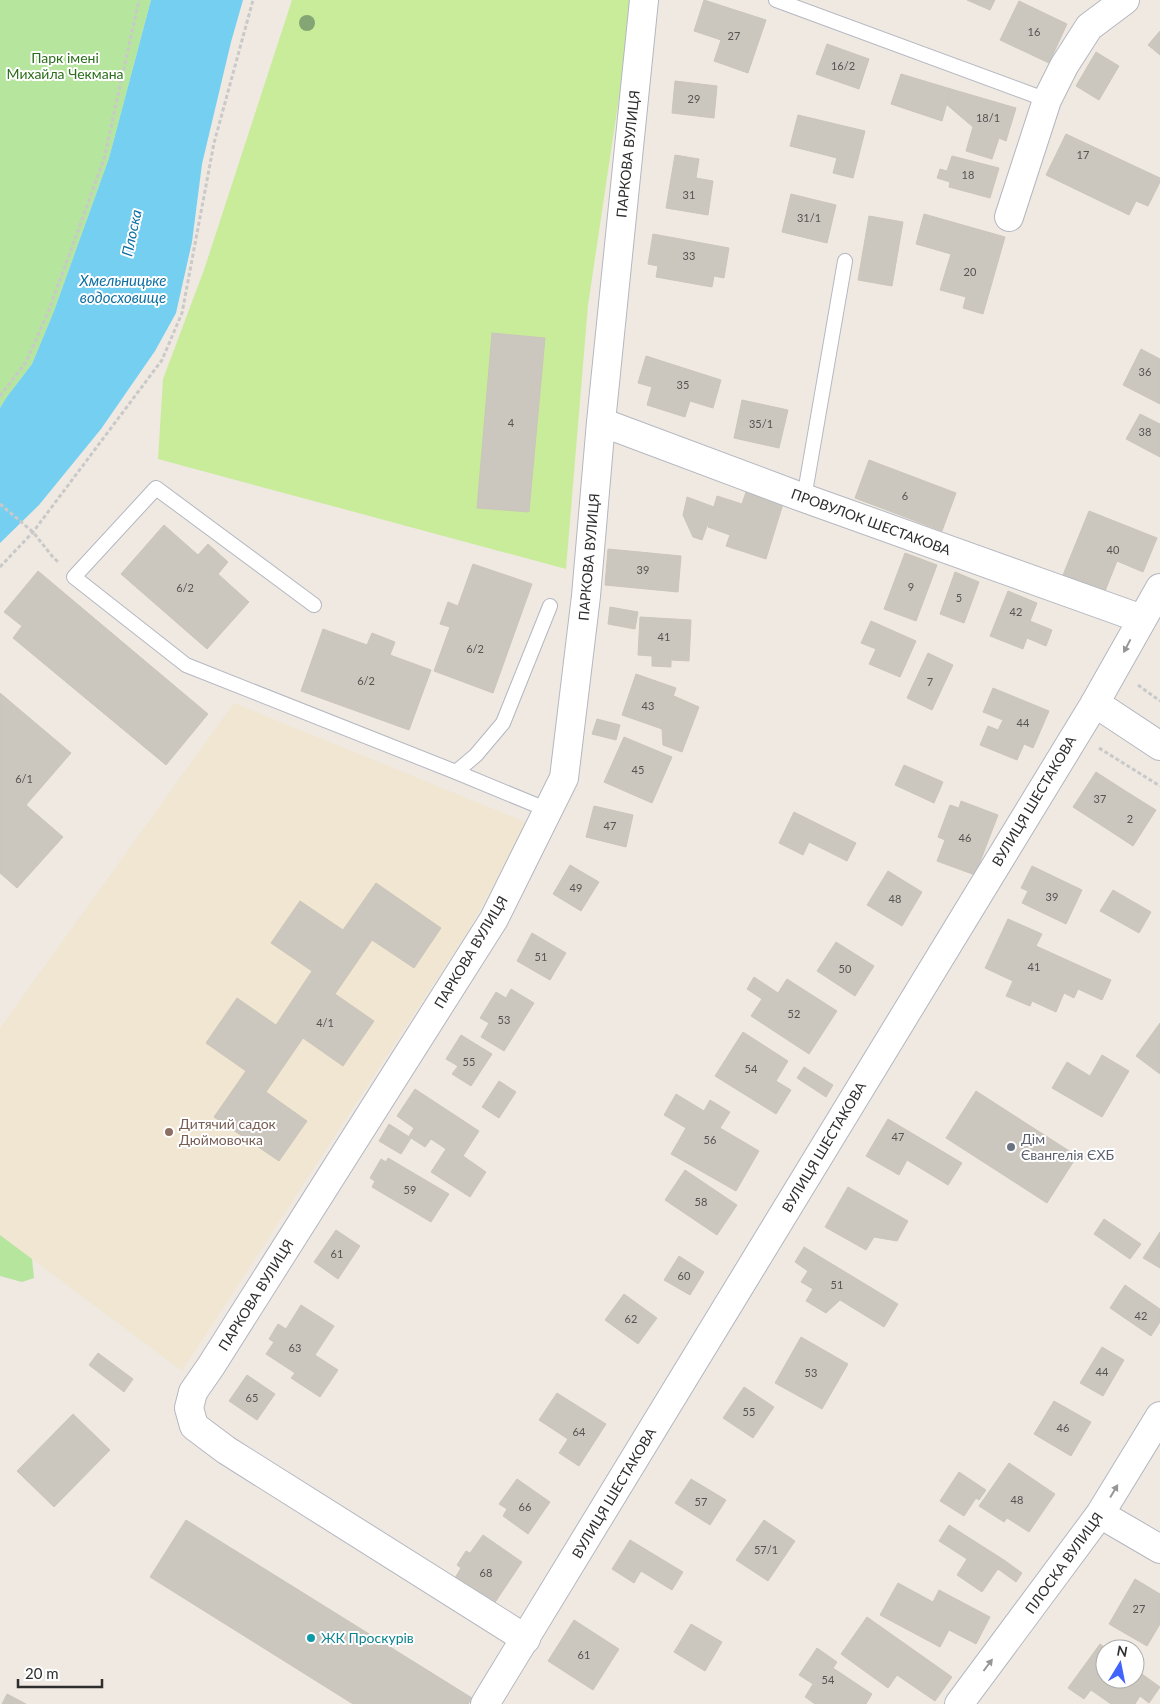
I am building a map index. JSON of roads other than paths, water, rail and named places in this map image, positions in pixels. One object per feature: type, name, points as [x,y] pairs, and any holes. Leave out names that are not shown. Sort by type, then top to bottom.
[{"type":"street","name":"ПАРКОВА ВУЛИЦЯ","points":[[526,1639],[226,1450],[194,1426],[188,1408],[193,1392],[494,919],[564,778],[586,596],[601,422],[644,0]]},
{"type":"street","points":[[1009,217],[1047,100],[1064,66],[1089,27],[1125,0]]},
{"type":"street","name":"ПРОВУЛОК ШЕСТАКОВА","points":[[601,422],[804,498],[1142,619]]},
{"type":"street","name":"ВУЛИЦЯ ШЕСТАКОВА","points":[[485,1704],[1095,703],[1160,588]]},
{"type":"street","points":[[1095,703],[1160,746]]},
{"type":"street","name":"ПЛОСКА ВУЛИЦЯ","points":[[959,1704],[1100,1514],[1160,1416]]},
{"type":"street","points":[[1100,1514],[1160,1549]]},
{"type":"lane","points":[[776,0],[1047,100]]},
{"type":"lane","points":[[804,498],[845,260]]},
{"type":"lane","points":[[314,605],[156,488],[74,577],[186,666],[548,810]]},
{"type":"lane","points":[[456,772],[476,755],[503,723],[550,606]]},
{"type":"water","name":"Хмельницьке водосховище","points":[[151,0],[243,0],[202,164],[192,242],[176,313],[155,351],[101,429],[39,505],[0,543],[0,408],[32,364],[54,311],[109,158]]},
{"type":"place","name":"Дитячий садок Дюймовочка","points":[[169,1132]]},
{"type":"place","name":"Дім Євангелія ЄХБ","points":[[1011,1147]]},
{"type":"place","name":"ЖК Проскурів","points":[[311,1638]]},
{"type":"park label","name":"Парк імені Михайла Чекмана","points":[[65,66]]},
{"type":"water label","name":"Плоска","points":[[132,233]]}]
